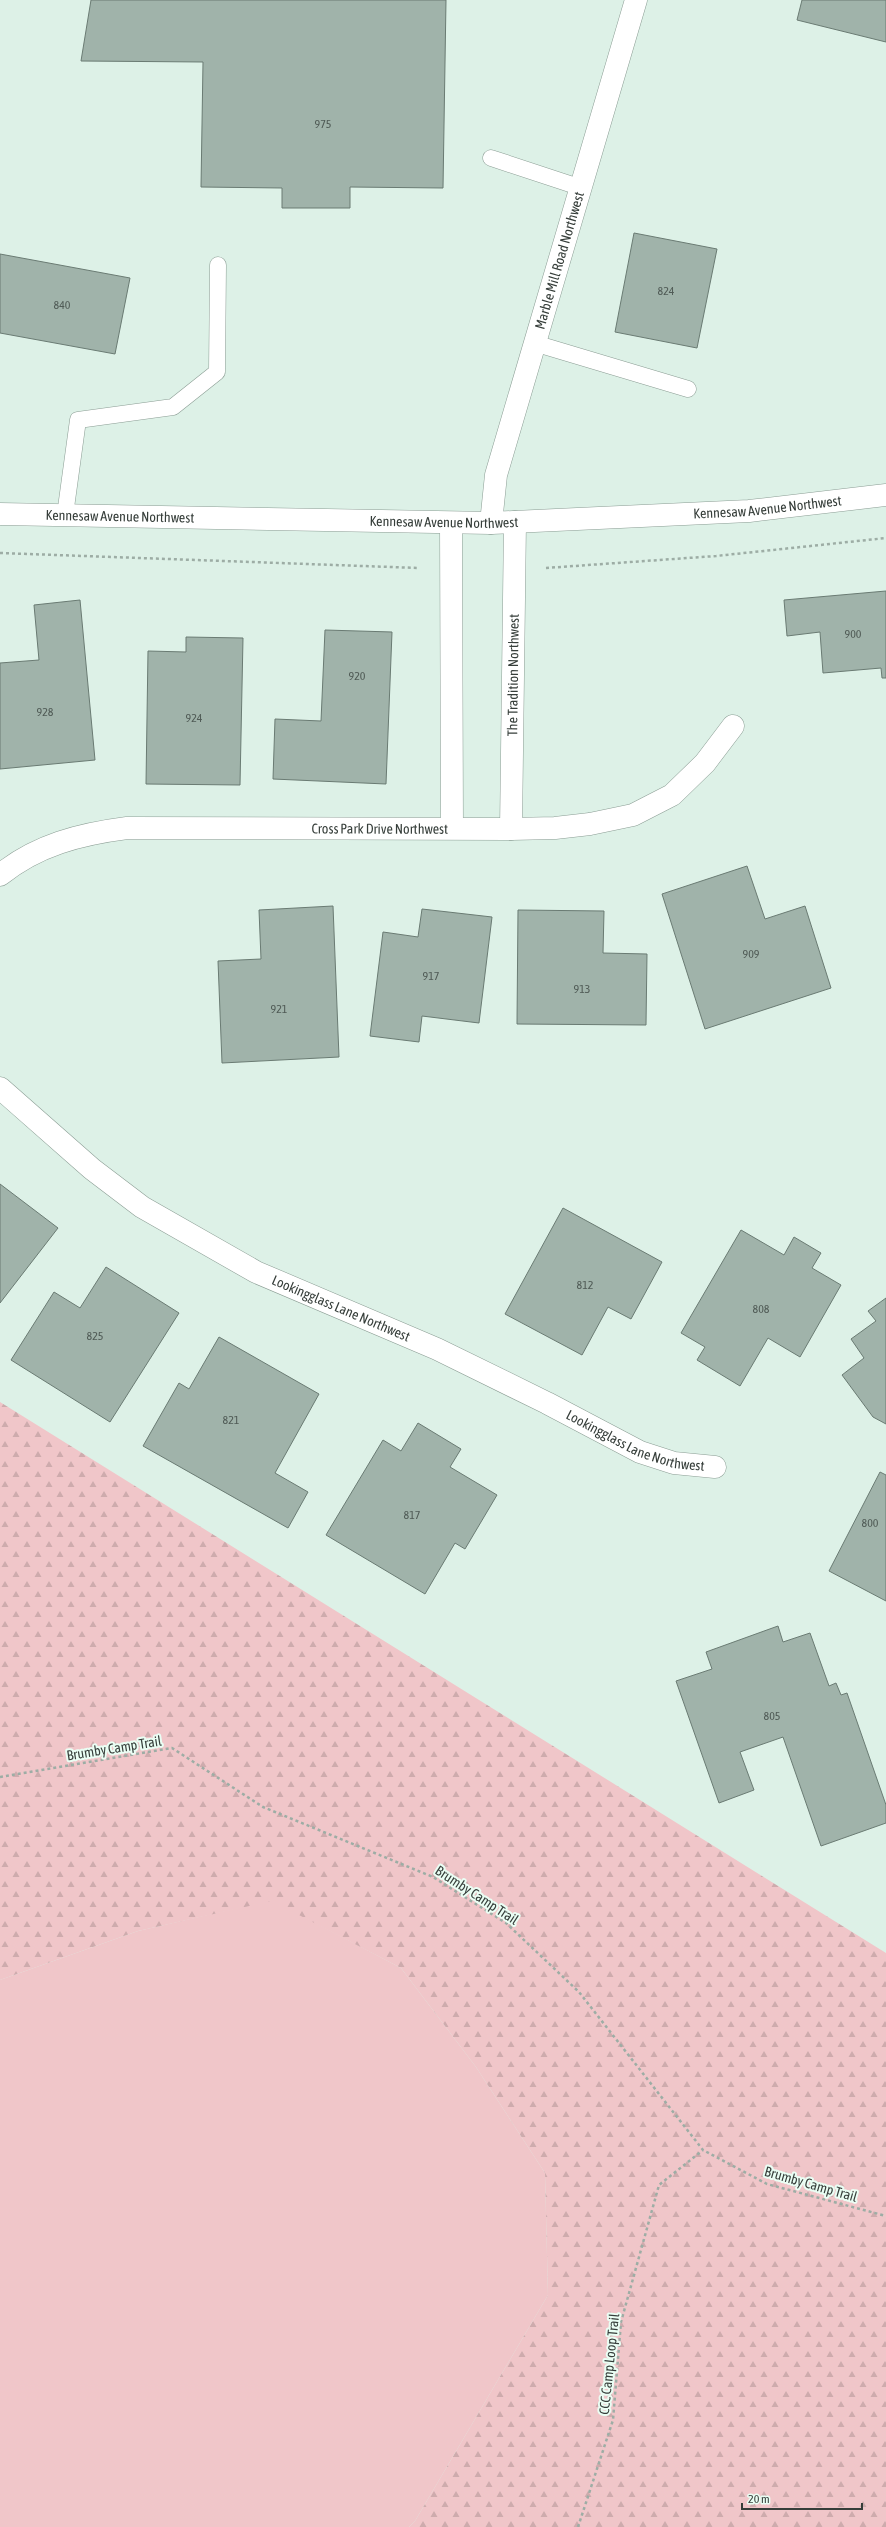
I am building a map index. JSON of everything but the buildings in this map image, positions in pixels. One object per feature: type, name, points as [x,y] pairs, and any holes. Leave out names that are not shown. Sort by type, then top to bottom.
[{"type":"street","name":"Marble Mill Road Northwest","points":[[491,522],[496,475],[534,343],[582,188],[636,0]]},
{"type":"street","name":"Kennesaw Avenue Northwest","points":[[0,514],[451,523],[515,522],[749,511],[886,495]]},
{"type":"street","name":"The Tradition Northwest","points":[[511,829],[515,522]]},
{"type":"street","points":[[451,523],[452,828]]},
{"type":"street","name":"Cross Park Drive Northwest","points":[[0,875],[32,853],[67,839],[127,828],[555,828],[633,815],[672,795],[705,763],[733,726]]},
{"type":"street","name":"Lookingglass Lane Northwest","points":[[0,1088],[92,1170],[142,1207],[256,1272],[437,1349],[547,1403],[640,1452],[674,1463],[715,1467]]},
{"type":"lane","points":[[491,158],[582,188]]},
{"type":"lane","points":[[65,515],[78,420],[173,407],[217,372],[218,265]]},
{"type":"lane","points":[[534,343],[688,388]]},
{"type":"path","name":"Brumby Camp Trail","points":[[0,1777],[172,1748],[264,1807],[433,1877],[506,1923],[579,1992],[703,2150],[767,2184],[886,2216]]},
{"type":"path","name":"CCC Camp Loop Trail","points":[[578,2527],[613,2420],[622,2322],[660,2185],[703,2150]]},
{"type":"green space","points":[[0,1402],[886,1953],[886,2527],[409,2527],[415,2521],[548,2295],[545,2173],[476,2067],[401,1968],[272,1901],[138,1931],[0,1980]]},
{"type":"green space","points":[[272,1900],[401,1968],[476,2067],[545,2173],[548,2295],[415,2521],[409,2527],[0,2527],[0,1980],[138,1931]]}]
